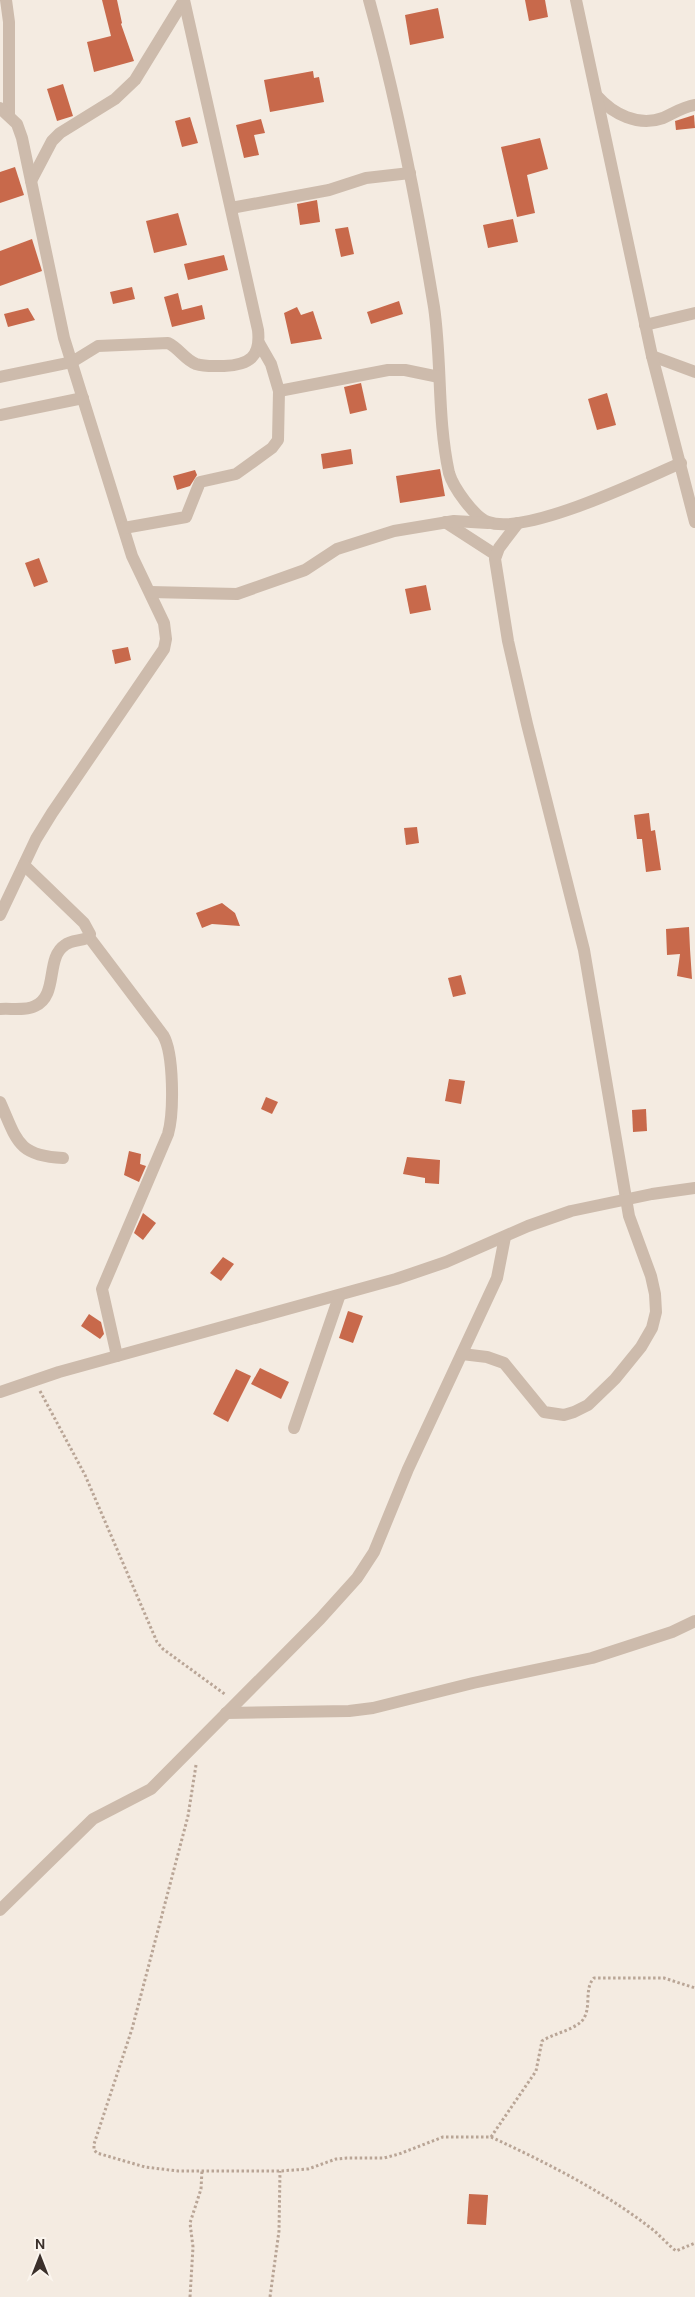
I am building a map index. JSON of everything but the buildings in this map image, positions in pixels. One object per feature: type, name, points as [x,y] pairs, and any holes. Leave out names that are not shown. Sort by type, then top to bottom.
[{"type":"street","points":[[0,915],[52,813],[164,649],[166,631],[150,592],[132,556],[72,362],[51,279],[22,138],[17,124],[5,112],[9,22],[6,0]]},
{"type":"street","points":[[31,182],[52,141],[67,129],[115,99],[134,80],[184,0],[258,330],[259,343],[270,364],[279,391],[279,435],[276,445],[236,474],[200,482],[186,517],[124,528]]},
{"type":"street","points":[[369,0],[390,76],[410,172],[434,308],[444,437],[453,483],[480,517],[493,523]]},
{"type":"street","points":[[576,0],[652,356],[695,522]]},
{"type":"street","points":[[597,96],[619,114],[650,121],[684,107],[695,105]]},
{"type":"street","points":[[231,208],[320,191],[366,178],[410,172]]},
{"type":"street","points":[[645,324],[695,313]]},
{"type":"street","points":[[0,376],[72,362],[98,346],[162,342],[175,347],[194,363],[205,367],[236,366],[248,362],[254,355],[259,343]]},
{"type":"street","points":[[652,356],[695,372]]},
{"type":"street","points":[[279,391],[388,370],[405,370],[439,377]]},
{"type":"street","points":[[0,415],[83,398]]},
{"type":"street","points":[[150,592],[237,594],[305,570],[337,549],[394,531],[461,520],[518,523],[592,501],[681,463]]},
{"type":"street","points":[[445,522],[496,555]]},
{"type":"street","points":[[462,1354],[487,1357],[504,1363],[544,1412],[564,1415],[588,1405],[615,1379],[641,1347],[652,1328],[656,1312],[656,1294],[651,1276],[633,1232],[607,1097],[584,950],[510,650],[495,566],[499,548],[518,523]]},
{"type":"street","points":[[24,865],[88,928],[88,937],[163,1035],[170,1050],[172,1113],[170,1129],[102,1289],[117,1356]]},
{"type":"street","points":[[0,1009],[35,1006],[46,994],[60,949],[65,944],[88,937]]},
{"type":"street","points":[[0,1102],[16,1138],[23,1147],[42,1157],[63,1158]]},
{"type":"street","points":[[0,1392],[117,1356],[339,1297],[446,1262],[571,1211],[627,1198],[695,1188]]},
{"type":"street","points":[[0,1910],[88,1823],[105,1811],[118,1807],[150,1789],[320,1619],[357,1578],[369,1561],[408,1469],[498,1273],[505,1237]]},
{"type":"street","points":[[294,1428],[339,1297]]},
{"type":"street","points":[[226,1713],[349,1711],[373,1708],[592,1658],[663,1636],[695,1621]]},
{"type":"path","points":[[34,1380],[85,1475],[157,1642],[163,1650],[235,1702]]},
{"type":"path","points":[[198,1742],[193,1791],[188,1816],[132,2029],[94,2147],[95,2152],[145,2167],[178,2171],[308,2170],[336,2159],[384,2158],[443,2137],[491,2137],[544,2163],[618,2205],[649,2227],[676,2251],[695,2243]]},
{"type":"path","points":[[491,2137],[528,2080],[536,2071],[542,2041],[582,2021],[588,2009],[590,1982],[594,1978],[664,1978],[695,1988]]},
{"type":"path","points":[[190,2297],[192,2247],[190,2223],[201,2189],[202,2170]]},
{"type":"path","points":[[270,2297],[279,2231],[280,2171]]}]
